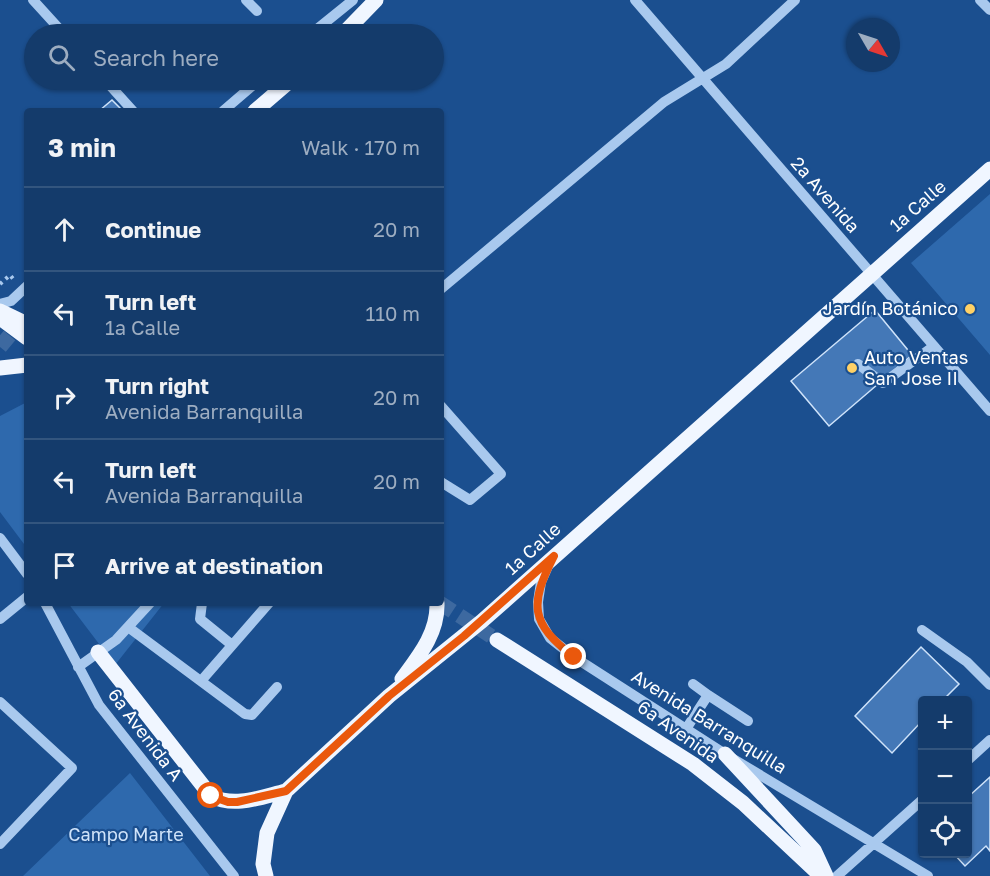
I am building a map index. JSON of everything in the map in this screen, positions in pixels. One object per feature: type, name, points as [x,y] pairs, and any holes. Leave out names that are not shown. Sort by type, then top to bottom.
[{"type":"main road","points":[[353,24],[376,0]]},
{"type":"main road","points":[[258,108],[279,90]]},
{"type":"main road","name":"1ª Calle","points":[[871,273],[990,168]]},
{"type":"main road","name":"1a Calle","points":[[266,876],[263,857],[267,833],[286,791],[389,696],[464,636],[871,273]]},
{"type":"main road","points":[[0,311],[24,323]]},
{"type":"main road","points":[[0,318],[24,336]]},
{"type":"main road","points":[[0,368],[24,365]]},
{"type":"main road","points":[[389,696],[428,641],[437,619],[437,606]]},
{"type":"main road","name":"6a Avenida","points":[[497,640],[693,764],[743,803],[824,876]]},
{"type":"main road","points":[[98,652],[211,796],[228,802],[237,802],[286,791]]},
{"type":"main road","points":[[725,754],[814,850],[824,876]]},
{"type":"street","points":[[33,0],[55,24]]},
{"type":"street","points":[[246,0],[257,11]]},
{"type":"street","points":[[320,24],[340,3],[353,0]]},
{"type":"street","name":"2a Avenida","points":[[634,0],[990,411]]},
{"type":"street","points":[[980,0],[990,10]]},
{"type":"street","points":[[444,285],[664,102],[726,64],[790,2]]},
{"type":"street","points":[[114,90],[130,108]]},
{"type":"street","points":[[226,108],[247,90]]},
{"type":"street","points":[[0,304],[11,301],[24,289]]},
{"type":"street","points":[[858,364],[882,383],[888,382],[934,346]]},
{"type":"street","points":[[444,409],[501,474],[470,500],[444,484]]},
{"type":"street","points":[[0,538],[24,570]]},
{"type":"street","name":"Avenida Barranquilla","points":[[554,556],[541,582],[538,602],[539,619],[550,638],[574,657],[725,754],[875,842],[928,876]]},
{"type":"street","points":[[0,619],[24,599]]},
{"type":"street","name":"6a Avenida A","points":[[47,606],[99,705],[234,876]]},
{"type":"street","points":[[78,666],[116,640],[147,606]]},
{"type":"street","points":[[202,606],[200,619],[232,645]]},
{"type":"street","points":[[201,681],[266,606]]},
{"type":"street","points":[[128,627],[245,714],[252,715],[277,687]]},
{"type":"street","points":[[922,630],[967,662],[990,685]]},
{"type":"street","points":[[693,684],[748,721]]},
{"type":"street","points":[[686,729],[708,695]]},
{"type":"street","points":[[0,702],[72,768],[0,844]]},
{"type":"street","points":[[972,756],[990,740]]},
{"type":"street","points":[[837,876],[918,804]]},
{"type":"path","points":[[0,284],[10,275]]},
{"type":"green space","name":"Jardín Botánico","points":[[990,194],[990,355],[911,263]]},
{"type":"green space","points":[[24,404],[24,544],[0,512],[0,416]]},
{"type":"green space","points":[[70,606],[162,606],[115,665]]},
{"type":"green space","name":"Campo Marte","points":[[130,773],[210,876],[23,876]]},
{"type":"building","points":[[112,100],[120,108],[103,108]]},
{"type":"building","name":"Auto Ventas San Jose II","points":[[875,310],[912,355],[829,426],[791,381]]},
{"type":"building","points":[[921,647],[959,684],[947,696],[918,696],[918,725],[892,753],[855,716]]},
{"type":"building","points":[[990,777],[990,851],[986,846],[965,866],[958,858],[972,858],[972,793]]},
{"type":"tunnel","points":[[0,347],[24,318]]},
{"type":"tunnel","points":[[444,606],[497,640]]},
{"type":"place","name":"Jardín Botánico","points":[[970,309]]},
{"type":"place","name":"Auto Ventas San Jose II","points":[[852,368]]},
{"type":"route","points":[[211,796],[219,800],[237,802],[286,791],[389,696],[464,636],[554,556],[541,582],[538,602],[539,619],[550,638],[574,657]]}]
